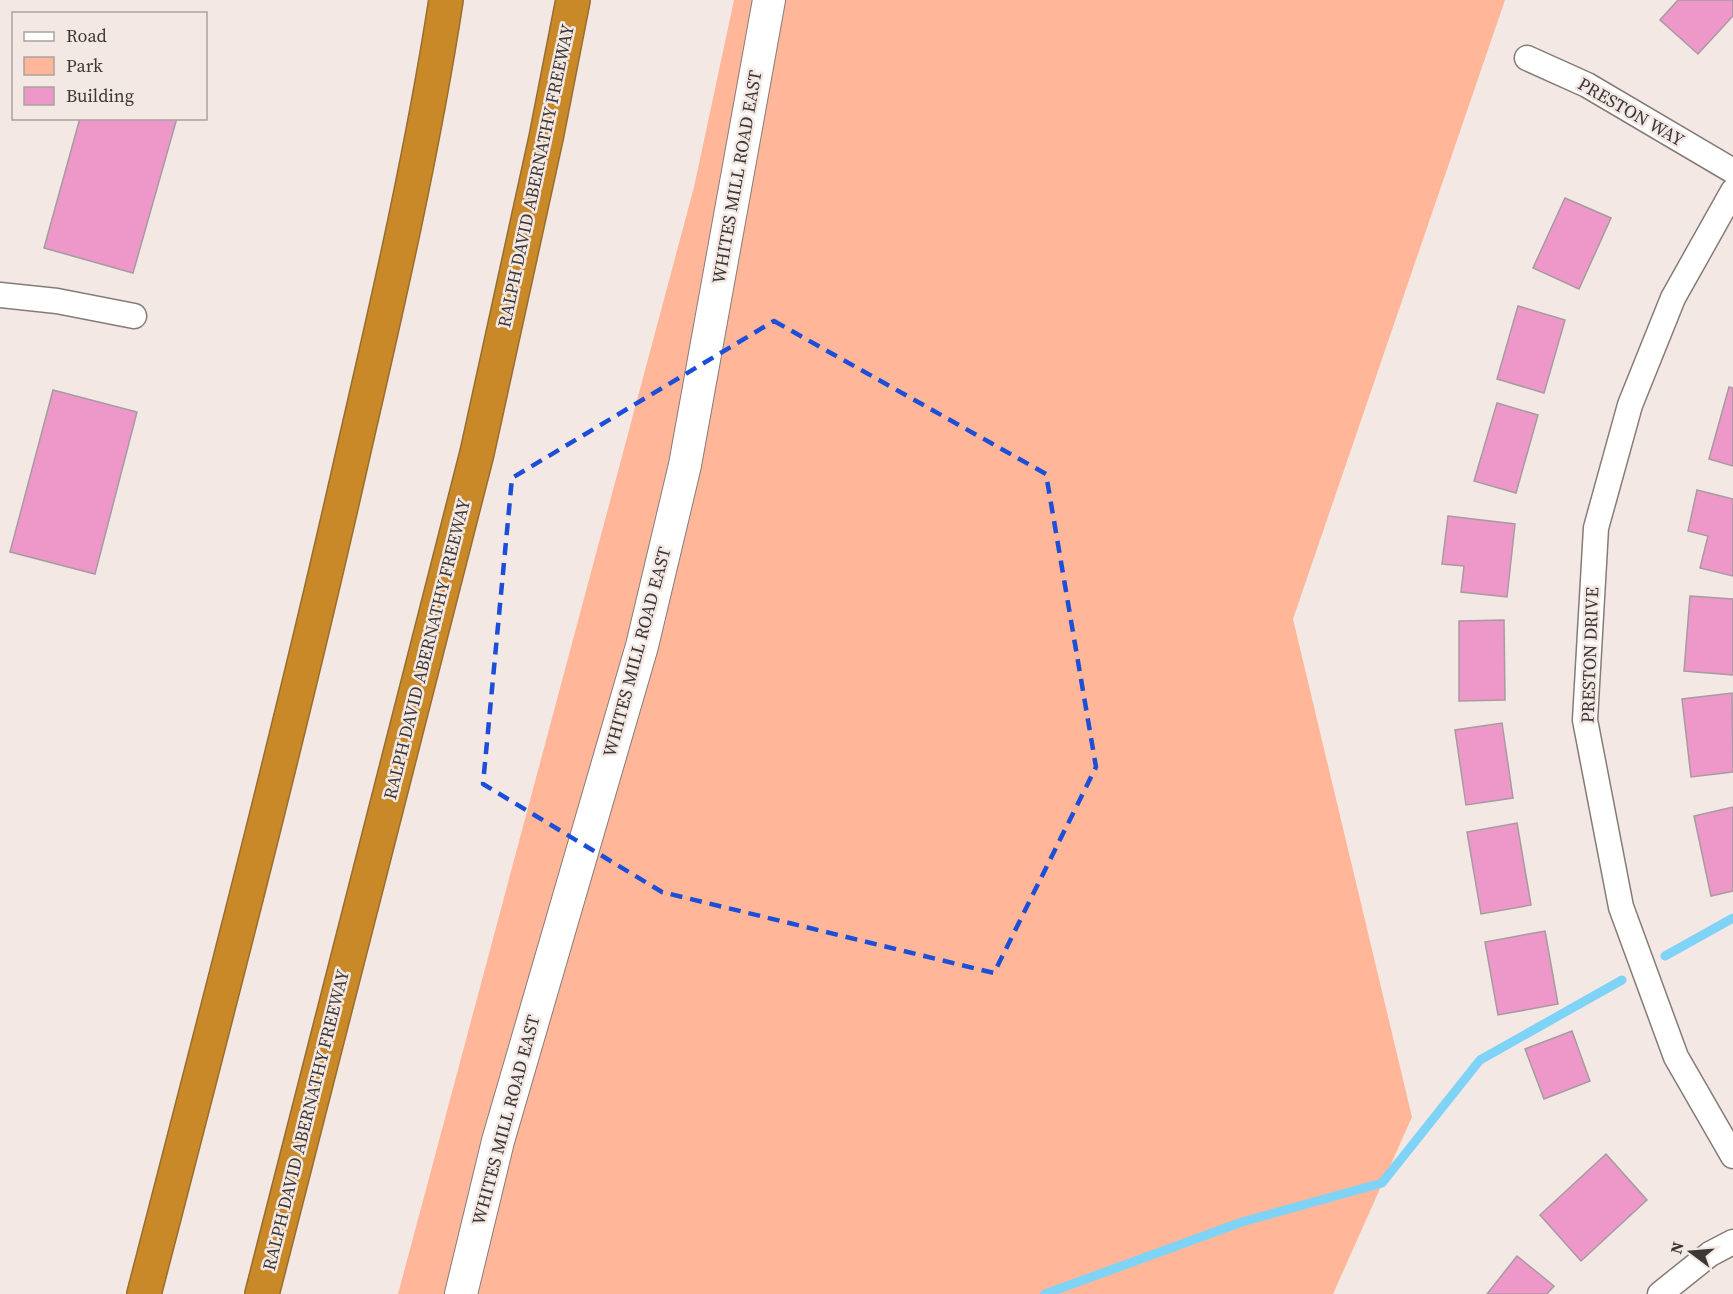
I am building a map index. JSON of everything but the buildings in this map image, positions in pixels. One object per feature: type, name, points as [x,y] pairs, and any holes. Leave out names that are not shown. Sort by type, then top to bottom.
[{"type":"highway","name":"RALPH DAVID ABERNATHY FREEWAY","points":[[262,1294],[477,453],[546,138],[573,0]]},
{"type":"highway","points":[[144,1294],[285,747],[377,350],[444,10]]},
{"type":"street","name":"WHITES MILL ROAD EAST","points":[[461,1294],[498,1141],[642,646],[683,476],[769,0]]},
{"type":"street","name":"PRESTON WAY","points":[[1527,58],[1587,85],[1733,171]]},
{"type":"street","name":"PRESTON DRIVE","points":[[1733,191],[1673,298],[1630,405],[1596,528],[1585,720],[1621,907],[1676,1057],[1733,1156]]},
{"type":"street","points":[[1,292],[134,316]]},
{"type":"street","points":[[1660,1294],[1710,1254],[1733,1242]]},
{"type":"highlighted area","points":[[774,321],[1046,474],[1096,767],[994,973],[662,892],[483,784],[512,478]]},
{"type":"green space","points":[[734,0],[1505,0],[1293,619],[1412,1117],[1333,1294],[398,1294],[694,187]]},
{"type":"waterway","points":[[1665,956],[1733,918]]},
{"type":"waterway","points":[[1045,1294],[1242,1222],[1382,1183],[1480,1060],[1622,980]]}]
